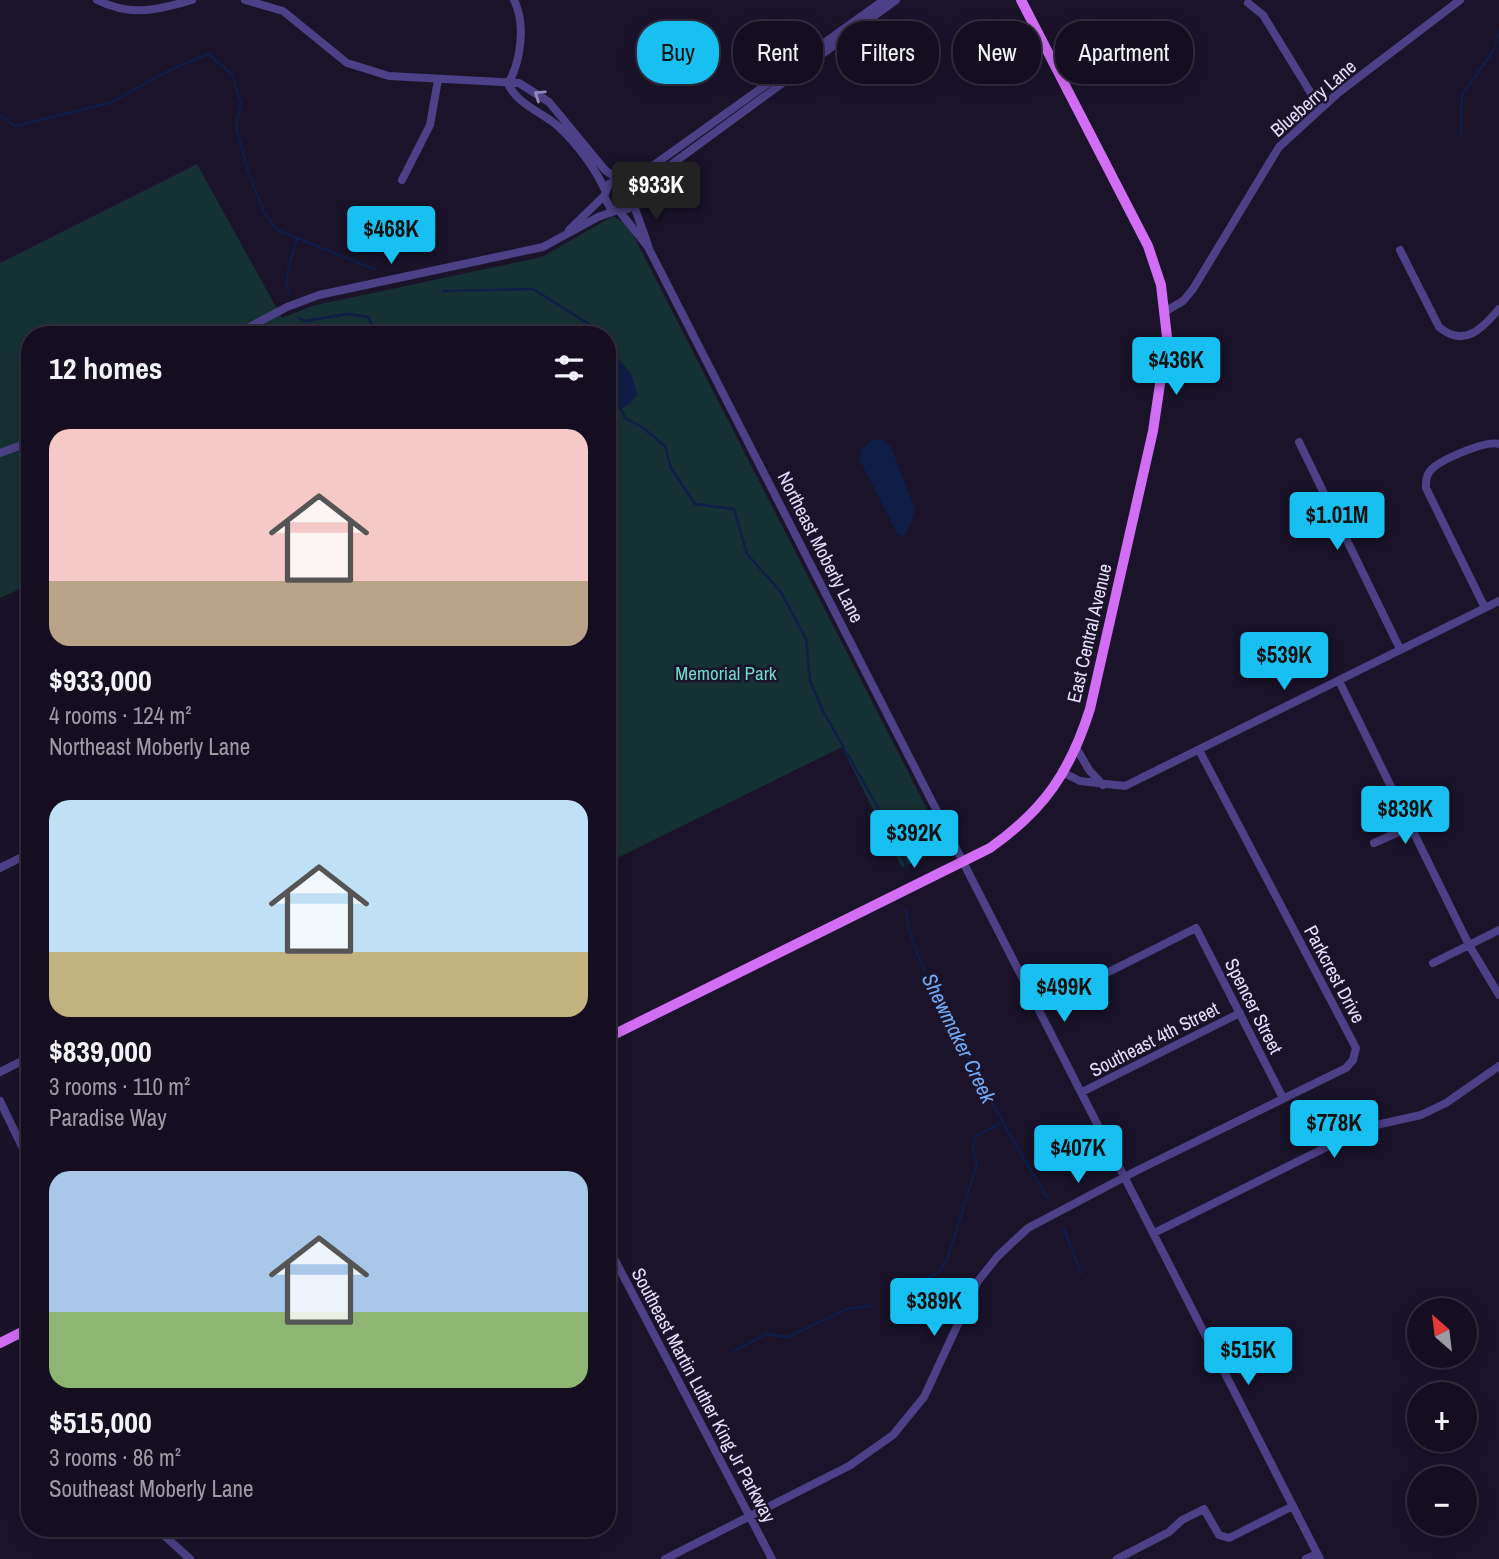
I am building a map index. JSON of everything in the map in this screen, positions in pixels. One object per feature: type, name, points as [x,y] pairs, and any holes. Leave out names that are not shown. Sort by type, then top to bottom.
[{"type":"main road","name":"East Central Avenue","points":[[616,1034],[965,862],[1019,826],[1041,804],[1065,773],[1077,749],[1090,709],[1158,408],[1167,337],[1166,311],[1148,246],[1021,0]]},
{"type":"main road","points":[[0,1343],[21,1332]]},
{"type":"street","points":[[97,0],[122,11],[139,12],[192,0]]},
{"type":"street","points":[[245,0],[283,12],[347,63],[389,76],[519,83],[549,102],[605,170],[631,187],[634,201]]},
{"type":"street","points":[[514,0],[520,27],[517,61],[508,84],[514,96],[559,127],[584,156],[608,206],[618,211]]},
{"type":"street","points":[[565,235],[604,193],[621,181],[640,175],[884,0]]},
{"type":"street","points":[[252,326],[302,300],[543,247],[598,216],[618,211],[634,201],[646,183],[896,0]]},
{"type":"street","name":"Blueberry Lane","points":[[1166,311],[1184,301],[1193,289],[1279,147],[1320,108],[1460,0]]},
{"type":"street","points":[[1248,3],[1264,15],[1320,108]]},
{"type":"street","points":[[402,180],[430,125],[438,80]]},
{"type":"street","name":"Northeast Moberly Lane","points":[[634,201],[648,247],[1318,1556]]},
{"type":"street","name":"Northeast Moberly Lane","points":[[618,211],[648,247]]},
{"type":"street","points":[[1401,250],[1439,327],[1447,334],[1454,337],[1470,334],[1485,326],[1499,309]]},
{"type":"street","points":[[1299,442],[1400,649]]},
{"type":"street","points":[[1485,608],[1426,488],[1426,479],[1434,467],[1485,443],[1499,444]]},
{"type":"street","points":[[0,453],[21,445]]},
{"type":"street","points":[[1065,773],[1080,781],[1125,786],[1400,649],[1498,604]]},
{"type":"street","points":[[1339,681],[1469,945],[1499,995]]},
{"type":"street","points":[[1077,749],[1088,770],[1102,785]]},
{"type":"street","name":"Parkcrest Drive","points":[[665,1559],[849,1466],[893,1435],[924,1397],[978,1281],[998,1256],[1028,1228],[1124,1177],[1346,1068],[1353,1060],[1356,1048],[1199,750]]},
{"type":"street","points":[[1374,843],[1412,826]]},
{"type":"street","points":[[0,868],[21,858]]},
{"type":"street","name":"Spencer Street","points":[[1039,1007],[1196,928],[1283,1098]]},
{"type":"street","points":[[1433,963],[1499,930]]},
{"type":"street","name":"Southeast 4th Street","points":[[1082,1093],[1240,1013]]},
{"type":"street","points":[[0,1072],[21,1062]]},
{"type":"street","points":[[1154,1233],[1367,1127],[1421,1115],[1446,1103],[1499,1066]]},
{"type":"street","points":[[0,1101],[21,1144]]},
{"type":"street","name":"Southeast Martin Luther King Jr Parkway","points":[[616,1262],[772,1559]]},
{"type":"street","points":[[1116,1559],[1169,1532],[1182,1520],[1204,1508],[1219,1535],[1228,1538],[1293,1506]]},
{"type":"street","points":[[166,1537],[190,1559]]},
{"type":"street","points":[[1306,1559],[1318,1556]]},
{"type":"green space","name":"Memorial Park","points":[[197,164],[282,318],[312,306],[542,257],[613,216],[628,225],[946,846],[902,868],[842,747],[616,859],[616,326],[21,326],[21,588],[0,598],[0,263]]},
{"type":"water","points":[[616,357],[631,374],[638,395],[628,405],[616,410]]},
{"type":"water","points":[[872,440],[883,440],[891,447],[914,506],[914,516],[905,536],[898,535],[859,459],[862,449]]},
{"type":"waterway","points":[[1461,134],[1462,95],[1494,50],[1499,32]]},
{"type":"waterway","name":"Shewmaker Creek","points":[[0,115],[15,126],[110,103],[166,72],[208,54],[232,74],[241,103],[236,127],[249,174],[264,212],[277,230],[374,269]]},
{"type":"waterway","points":[[289,293],[288,274],[297,240]]},
{"type":"waterway","name":"Shewmaker Creek","points":[[443,291],[533,289],[592,326]]},
{"type":"waterway","points":[[299,318],[305,321],[348,314],[368,317],[372,326]]},
{"type":"waterway","name":"Shewmaker Creek","points":[[620,407],[625,418],[642,427],[665,446],[671,468],[695,504],[734,509],[747,554],[781,592],[806,639],[810,681],[823,711],[898,843],[907,869]]},
{"type":"waterway","name":"Shewmaker Creek","points":[[906,909],[911,936],[933,989],[994,1107],[1047,1197]]},
{"type":"waterway","points":[[896,1294],[939,1272],[947,1260],[977,1164],[973,1146],[976,1136],[1001,1123]]},
{"type":"waterway","name":"Shewmaker Creek","points":[[1064,1229],[1081,1273]]},
{"type":"waterway","points":[[734,1351],[766,1334],[788,1337],[847,1309],[872,1306]]}]
